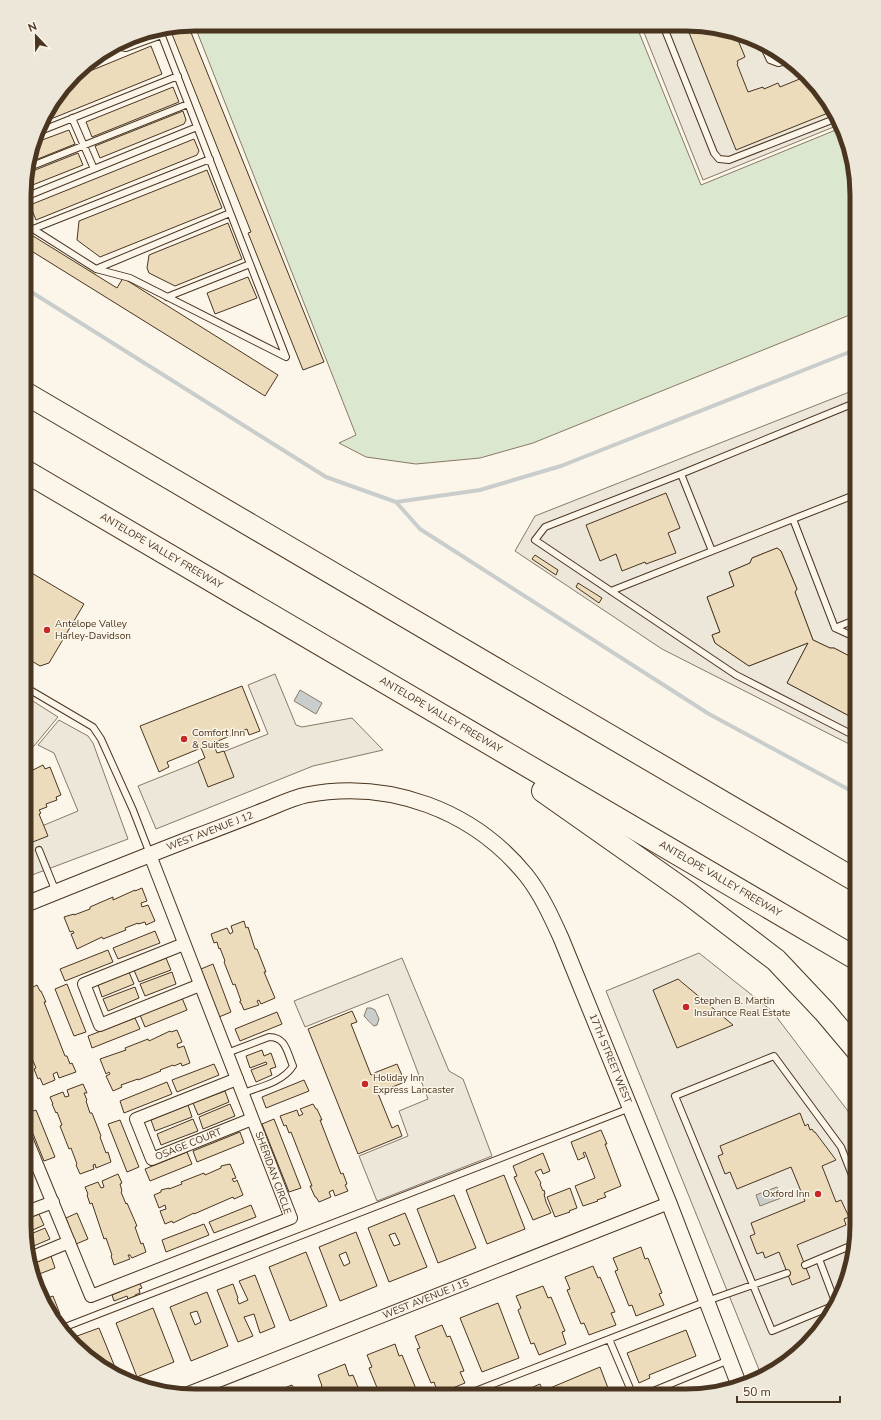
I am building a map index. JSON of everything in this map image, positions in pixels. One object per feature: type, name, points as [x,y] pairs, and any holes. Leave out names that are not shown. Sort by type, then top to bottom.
[{"type":"highway","points":[[31,397],[850,877]]},
{"type":"highway","name":"ANTELOPE VALLEY FREEWAY","points":[[31,475],[850,955]]},
{"type":"highway","points":[[447,719],[526,778],[688,893],[776,960],[825,1012],[850,1042]]},
{"type":"street","name":"WEST AVENUE J 12","points":[[31,902],[150,854],[305,796],[338,791],[371,791],[403,796]]},
{"type":"street","name":"17TH STREET WEST","points":[[403,796],[441,810],[476,830],[503,850],[527,876],[546,905],[561,938],[669,1203],[737,1381]]},
{"type":"street","name":"SHERIDAN CIRCLE","points":[[31,1150],[91,1296],[291,1218],[150,854]]},
{"type":"street","points":[[184,944],[84,984],[100,1025],[200,985]]},
{"type":"street","name":"OSAGE COURT","points":[[237,1079],[136,1119],[152,1158],[252,1119]]},
{"type":"street","points":[[31,1210],[53,1202]]},
{"type":"street","name":"WEST AVENUE J 15","points":[[198,1389],[669,1203]]},
{"type":"street","points":[[34,1256],[69,1242]]},
{"type":"lane","points":[[665,31],[714,153],[719,159],[729,160],[832,120]]},
{"type":"lane","points":[[33,229],[96,269],[130,278],[286,358],[162,34]]},
{"type":"lane","points":[[123,47],[126,48],[151,37]]},
{"type":"lane","points":[[766,52],[770,60],[778,63],[782,62]]},
{"type":"lane","points":[[44,129],[178,76]]},
{"type":"lane","points":[[34,165],[188,104]]},
{"type":"lane","points":[[72,118],[94,169]]},
{"type":"lane","points":[[31,195],[197,127]]},
{"type":"lane","points":[[33,229],[210,159]]},
{"type":"lane","points":[[96,269],[230,213]]},
{"type":"lane","points":[[167,297],[250,264]]},
{"type":"lane","points":[[850,405],[681,474],[545,527],[535,540],[736,675],[850,733]]},
{"type":"lane","points":[[681,474],[712,551]]},
{"type":"lane","points":[[611,591],[850,497]]},
{"type":"lane","points":[[792,519],[835,628],[850,635]]},
{"type":"lane","points":[[835,628],[850,622]]},
{"type":"lane","points":[[31,691],[93,727],[101,739],[133,810],[150,854]]},
{"type":"lane","points":[[39,850],[56,892]]},
{"type":"lane","points":[[227,1053],[269,1037],[276,1037],[283,1041],[293,1066],[289,1073],[243,1093]]},
{"type":"lane","points":[[827,1309],[772,1331],[752,1286],[675,1096],[774,1056],[841,1147],[850,1170]]},
{"type":"lane","points":[[66,1327],[630,1108]]},
{"type":"lane","points":[[805,1265],[849,1246]]},
{"type":"lane","points":[[819,1259],[833,1298]]},
{"type":"lane","points":[[480,1389],[707,1301],[787,1273]]},
{"type":"lane","points":[[609,1339],[630,1389]]},
{"type":"lane","points":[[658,1389],[729,1359]]},
{"type":"green space","points":[[197,31],[638,31],[701,185],[837,130],[847,163],[850,184],[850,315],[533,443],[480,458],[416,464],[366,457],[339,443],[356,435]]},
{"type":"shaded area","points":[[643,31],[708,32],[749,43],[786,65],[802,79],[816,95],[835,126],[703,180]]},
{"type":"shaded area","points":[[850,392],[850,656],[813,640],[795,592],[797,589],[781,551],[777,548],[752,558],[750,563],[729,572],[734,586],[707,597],[720,632],[712,635],[715,643],[749,666],[808,643],[787,683],[850,716],[850,744],[662,649],[515,551],[535,516]]},
{"type":"shaded area","points":[[275,674],[296,725],[302,727],[352,718],[383,750],[313,766],[156,829],[138,786],[268,734],[248,685]]},
{"type":"shaded area","points":[[300,690],[322,703],[316,714],[294,701]]},
{"type":"shaded area","points":[[31,700],[58,717],[34,746],[31,747]]},
{"type":"shaded area","points":[[59,720],[88,736],[93,743],[128,839],[31,875],[31,831],[78,811],[54,753],[38,745]]},
{"type":"shaded area","points":[[699,953],[772,1011],[850,1114],[850,1236],[847,1257],[838,1288],[816,1325],[802,1341],[786,1355],[760,1372],[606,991]]},
{"type":"shaded area","points":[[402,958],[449,1071],[463,1079],[492,1156],[377,1201],[359,1156],[408,1136],[399,1111],[428,1099],[388,994],[305,1027],[294,1001]]},
{"type":"shaded area","points":[[367,1008],[375,1010],[379,1019],[377,1025],[374,1026],[364,1016]]},
{"type":"shaded area","points":[[777,1187],[781,1198],[760,1206],[756,1195]]},
{"type":"building","points":[[190,31],[324,362],[303,370],[248,233],[251,232],[171,32]]},
{"type":"building","points":[[688,31],[708,32],[738,40],[745,57],[737,61],[737,64],[748,92],[763,87],[764,89],[778,83],[780,87],[801,78],[816,95],[828,113],[736,150]]},
{"type":"building","points":[[151,46],[162,74],[49,120],[65,95],[79,79],[89,70],[90,71]]},
{"type":"building","points":[[173,87],[179,102],[92,137],[86,122]]},
{"type":"building","points":[[183,111],[186,120],[184,124],[100,158],[95,146]]},
{"type":"building","points":[[69,130],[75,144],[35,160],[40,141]]},
{"type":"building","points":[[194,139],[199,151],[197,155],[36,220],[31,205]]},
{"type":"building","points":[[78,153],[83,165],[31,186],[32,171]]},
{"type":"building","points":[[207,170],[222,208],[100,257],[77,240],[79,221]]},
{"type":"building","points":[[228,223],[242,259],[175,286],[149,273],[147,268],[149,255]]},
{"type":"building","points":[[31,235],[117,288],[123,278],[278,375],[265,396],[31,251]]},
{"type":"building","points":[[248,277],[257,298],[215,314],[207,293]]},
{"type":"building","points":[[666,493],[680,528],[668,533],[676,553],[646,564],[645,562],[622,571],[616,554],[600,561],[586,525]]},
{"type":"building","points":[[777,548],[781,551],[797,589],[795,592],[813,640],[850,656],[850,716],[787,683],[808,643],[749,666],[715,643],[712,635],[720,632],[707,597],[734,586],[729,572],[750,563],[752,558]]},
{"type":"building","points":[[535,555],[558,570],[556,575],[532,559]]},
{"type":"building","name":"Antelope Valley Harley-Davidson","points":[[31,573],[84,604],[49,663],[40,666],[31,661]]},
{"type":"building","points":[[578,583],[602,598],[599,603],[576,587]]},
{"type":"building","name":"Comfort Inn & Suites","points":[[242,686],[260,731],[249,735],[247,729],[213,743],[217,753],[224,751],[234,777],[208,787],[198,761],[205,758],[201,748],[167,762],[169,767],[159,772],[140,726]]},
{"type":"building","points":[[43,765],[45,769],[50,767],[61,795],[56,797],[57,800],[46,804],[47,807],[39,810],[41,813],[39,814],[48,836],[31,843],[31,767],[33,770]]},
{"type":"building","points":[[142,888],[147,901],[141,903],[142,907],[148,905],[155,921],[146,925],[145,922],[138,923],[125,928],[126,930],[103,939],[102,937],[77,949],[71,934],[74,933],[73,931],[70,932],[64,917],[90,909],[90,907],[113,897],[113,900]]},
{"type":"building","points":[[244,921],[246,928],[248,927],[255,949],[257,949],[266,972],[264,972],[275,998],[261,1004],[259,1000],[257,1001],[259,1005],[244,1010],[240,1003],[241,1001],[235,984],[233,985],[224,962],[225,961],[220,948],[219,949],[217,942],[214,943],[211,934],[227,928],[230,934],[233,932],[231,926]]},
{"type":"building","points":[[155,931],[160,943],[118,959],[113,948]]},
{"type":"building","points":[[108,950],[113,962],[65,981],[60,969]]},
{"type":"building","points":[[166,958],[171,970],[139,982],[134,970]]},
{"type":"building","points":[[213,964],[231,1012],[219,1017],[201,969]]},
{"type":"building","points":[[129,972],[134,984],[102,997],[98,985]]},
{"type":"building","points":[[172,972],[176,984],[145,996],[140,984]]},
{"type":"building","name":"Stephen B. Martin Insurance Real Estate","points":[[678,979],[733,1025],[677,1048],[653,990]]},
{"type":"building","points":[[67,984],[86,1032],[74,1036],[55,989]]},
{"type":"building","points":[[37,985],[41,991],[65,1056],[67,1056],[70,1064],[72,1063],[76,1072],[59,1078],[57,1072],[53,1074],[55,1080],[43,1085],[40,1078],[38,1079],[34,1069],[36,1068],[31,1056],[31,988]]},
{"type":"building","points":[[135,987],[139,998],[108,1011],[103,999]]},
{"type":"building","points":[[182,998],[187,1010],[145,1027],[140,1015]]},
{"type":"building","name":"Holiday Inn Express Lancaster","points":[[352,1011],[357,1022],[351,1024],[371,1075],[397,1064],[405,1082],[382,1091],[377,1091],[392,1128],[398,1125],[402,1136],[358,1154],[308,1029]]},
{"type":"building","points":[[277,1012],[282,1024],[240,1041],[235,1029]]},
{"type":"building","points":[[135,1018],[140,1029],[92,1048],[88,1036]]},
{"type":"building","points":[[177,1030],[182,1042],[177,1044],[178,1048],[184,1046],[190,1063],[182,1066],[181,1063],[174,1066],[173,1065],[138,1080],[121,1085],[122,1087],[113,1091],[106,1076],[110,1074],[109,1072],[106,1074],[100,1059],[126,1050],[125,1048],[148,1039],[149,1041],[170,1031]]},
{"type":"building","points":[[262,1050],[264,1056],[271,1053],[276,1067],[270,1069],[272,1075],[256,1082],[251,1070],[267,1064],[266,1062],[250,1068],[246,1056]]},
{"type":"building","points":[[214,1064],[219,1075],[177,1092],[172,1080]]},
{"type":"building","points":[[304,1080],[309,1091],[266,1108],[262,1097]]},
{"type":"building","points":[[167,1082],[172,1094],[124,1113],[120,1101]]},
{"type":"building","points":[[83,1084],[87,1093],[84,1093],[90,1113],[92,1113],[106,1153],[108,1152],[111,1162],[96,1168],[95,1164],[93,1165],[94,1169],[80,1174],[71,1148],[69,1149],[60,1126],[62,1125],[50,1097],[63,1092],[65,1097],[69,1096],[67,1090]]},
{"type":"building","points":[[225,1091],[229,1102],[198,1115],[193,1103]]},
{"type":"building","points":[[230,1104],[235,1116],[203,1129],[199,1117]]},
{"type":"building","points":[[313,1104],[322,1120],[320,1120],[341,1174],[343,1173],[347,1184],[345,1185],[348,1191],[335,1196],[333,1190],[329,1192],[331,1197],[319,1202],[310,1186],[312,1186],[291,1132],[289,1133],[286,1125],[284,1126],[280,1116],[297,1110],[299,1116],[303,1114],[300,1109]]},
{"type":"building","points":[[188,1105],[192,1117],[155,1131],[151,1120]]},
{"type":"building","points":[[36,1110],[55,1157],[44,1161],[31,1129],[31,1112]]},
{"type":"building","name":"Oxford Inn","points":[[800,1113],[805,1126],[808,1124],[810,1130],[812,1129],[815,1132],[836,1160],[822,1166],[836,1202],[841,1200],[849,1217],[844,1219],[846,1225],[797,1245],[810,1278],[792,1285],[779,1252],[765,1258],[763,1252],[757,1254],[750,1236],[755,1234],[751,1223],[805,1201],[791,1167],[737,1189],[730,1172],[725,1174],[718,1156],[723,1154],[720,1146]]},
{"type":"building","points":[[193,1119],[198,1131],[161,1145],[157,1134]]},
{"type":"building","points":[[274,1119],[301,1188],[289,1192],[262,1124]]},
{"type":"building","points":[[120,1120],[139,1167],[127,1172],[108,1124]]},
{"type":"building","points":[[601,1130],[621,1186],[604,1193],[606,1197],[583,1206],[575,1186],[595,1178],[585,1152],[583,1153],[585,1157],[578,1160],[571,1142]]},
{"type":"building","points":[[240,1132],[244,1143],[197,1162],[193,1151]]},
{"type":"building","points":[[187,1152],[192,1164],[150,1181],[145,1169]]},
{"type":"building","points":[[543,1153],[550,1171],[543,1174],[541,1169],[535,1172],[541,1183],[540,1184],[543,1191],[544,1190],[546,1202],[551,1213],[533,1220],[514,1177],[517,1176],[513,1166]]},
{"type":"building","points":[[230,1164],[236,1178],[232,1179],[234,1182],[237,1180],[243,1195],[234,1199],[233,1197],[173,1223],[172,1221],[165,1224],[160,1211],[166,1209],[165,1205],[159,1208],[154,1195],[161,1192],[161,1190],[169,1189],[182,1184],[181,1182],[204,1173],[205,1175],[221,1168],[221,1166]]},
{"type":"building","points":[[118,1174],[122,1183],[120,1184],[121,1192],[137,1226],[135,1227],[141,1244],[143,1243],[146,1252],[132,1258],[128,1255],[130,1259],[114,1265],[106,1238],[104,1239],[85,1187],[98,1182],[101,1188],[104,1187],[102,1181]]},
{"type":"building","points":[[504,1175],[525,1229],[487,1244],[466,1190]]},
{"type":"building","points":[[570,1188],[577,1208],[555,1217],[547,1197]]},
{"type":"building","points":[[454,1195],[476,1248],[438,1263],[417,1209]]},
{"type":"building","points":[[251,1205],[256,1217],[214,1233],[209,1222]]},
{"type":"building","points":[[77,1213],[88,1239],[76,1244],[66,1218]]},
{"type":"building","points":[[405,1213],[427,1267],[389,1282],[368,1228]],"holes":[[[395,1233],[400,1244],[394,1246],[389,1235]]]},
{"type":"building","points":[[39,1214],[44,1225],[31,1231],[31,1217]]},
{"type":"building","points":[[204,1224],[209,1235],[166,1252],[162,1240]]},
{"type":"building","points":[[45,1228],[50,1239],[32,1247],[31,1234]]},
{"type":"building","points":[[356,1232],[377,1286],[340,1301],[319,1247]],"holes":[[[346,1252],[350,1263],[344,1266],[339,1255]]]},
{"type":"building","points":[[641,1247],[645,1259],[648,1258],[662,1293],[659,1294],[664,1305],[636,1316],[632,1305],[629,1306],[615,1271],[618,1270],[613,1258]]},
{"type":"building","points":[[306,1252],[327,1306],[290,1321],[269,1267]]},
{"type":"building","points":[[51,1256],[55,1268],[39,1274],[36,1263]]},
{"type":"building","points":[[593,1266],[598,1278],[600,1277],[615,1312],[611,1313],[616,1325],[589,1335],[584,1323],[581,1324],[567,1290],[570,1289],[565,1277]]},
{"type":"building","points":[[255,1275],[275,1327],[260,1333],[254,1314],[244,1317],[253,1336],[238,1342],[217,1290],[233,1284],[239,1304],[248,1300],[239,1281]]},
{"type":"building","points":[[140,1284],[142,1288],[139,1289],[140,1293],[128,1299],[127,1296],[114,1301],[112,1295]]},
{"type":"building","points":[[543,1286],[548,1298],[551,1297],[565,1331],[562,1332],[566,1344],[539,1355],[534,1343],[531,1344],[518,1310],[521,1308],[516,1296]]},
{"type":"building","points":[[207,1292],[228,1346],[191,1361],[170,1307]],"holes":[[[197,1311],[201,1322],[195,1325],[190,1313]]]},
{"type":"building","points":[[53,1296],[60,1314],[58,1315],[48,1298]]},
{"type":"building","points":[[498,1303],[519,1358],[482,1372],[460,1318]]},
{"type":"building","points":[[153,1308],[174,1362],[137,1377],[116,1323]]},
{"type":"building","points":[[442,1325],[447,1337],[450,1336],[464,1371],[460,1372],[465,1383],[450,1389],[436,1389],[434,1382],[431,1383],[417,1349],[420,1348],[415,1336]]},
{"type":"building","points":[[99,1328],[115,1368],[95,1355],[75,1337]]},
{"type":"building","points":[[686,1330],[696,1356],[649,1375],[650,1378],[639,1383],[627,1353]]},
{"type":"building","points":[[395,1344],[399,1356],[402,1355],[416,1389],[378,1389],[369,1368],[372,1367],[367,1355]]},
{"type":"building","points":[[345,1364],[349,1376],[353,1375],[359,1389],[320,1389],[322,1386],[318,1375]]},
{"type":"building","points":[[600,1367],[608,1389],[548,1389]]},
{"type":"building","points":[[540,1384],[542,1389],[534,1389],[533,1387]]},
{"type":"building","points":[[292,1385],[294,1389],[282,1389]]},
{"type":"waterway","points":[[31,292],[326,477],[396,502],[480,490],[561,466],[850,352]]},
{"type":"waterway","points":[[396,502],[420,529],[709,714],[850,790]]},
{"type":"place","name":"Antelope Valley Harley-Davidson","points":[[47,630]]},
{"type":"place","name":"Comfort Inn & Suites","points":[[184,739]]},
{"type":"place","name":"Stephen B. Martin Insurance Real Estate","points":[[686,1007]]},
{"type":"place","name":"Holiday Inn Express Lancaster","points":[[365,1084]]},
{"type":"place","name":"Oxford Inn","points":[[818,1194]]}]
